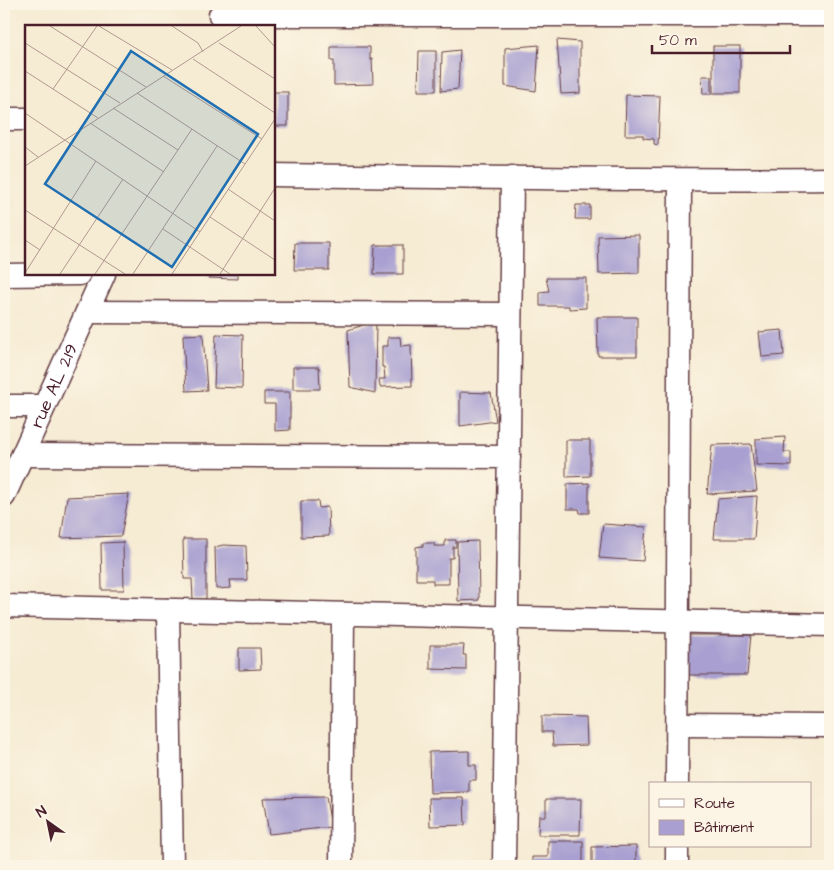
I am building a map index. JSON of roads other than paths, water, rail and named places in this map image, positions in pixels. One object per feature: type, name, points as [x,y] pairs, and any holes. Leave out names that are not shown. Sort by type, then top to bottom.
[{"type":"street","points":[[220,15],[830,15]]},
{"type":"street","points":[[4,119],[25,119]]},
{"type":"street","points":[[275,175],[512,177],[680,181],[830,179]]},
{"type":"street","points":[[504,866],[512,177]]},
{"type":"street","points":[[677,782],[680,181]]},
{"type":"street","points":[[4,275],[25,275]]},
{"type":"street","name":"rue AL 219","points":[[4,496],[104,275]]},
{"type":"street","points":[[87,312],[510,314]]},
{"type":"street","points":[[4,406],[44,406]]},
{"type":"street","points":[[22,455],[509,456]]},
{"type":"street","points":[[4,606],[830,625]]},
{"type":"street","points":[[168,610],[172,866]]},
{"type":"street","points":[[341,866],[343,614]]},
{"type":"street","points":[[678,725],[830,726]]},
{"type":"street","points":[[677,848],[677,866]]}]
